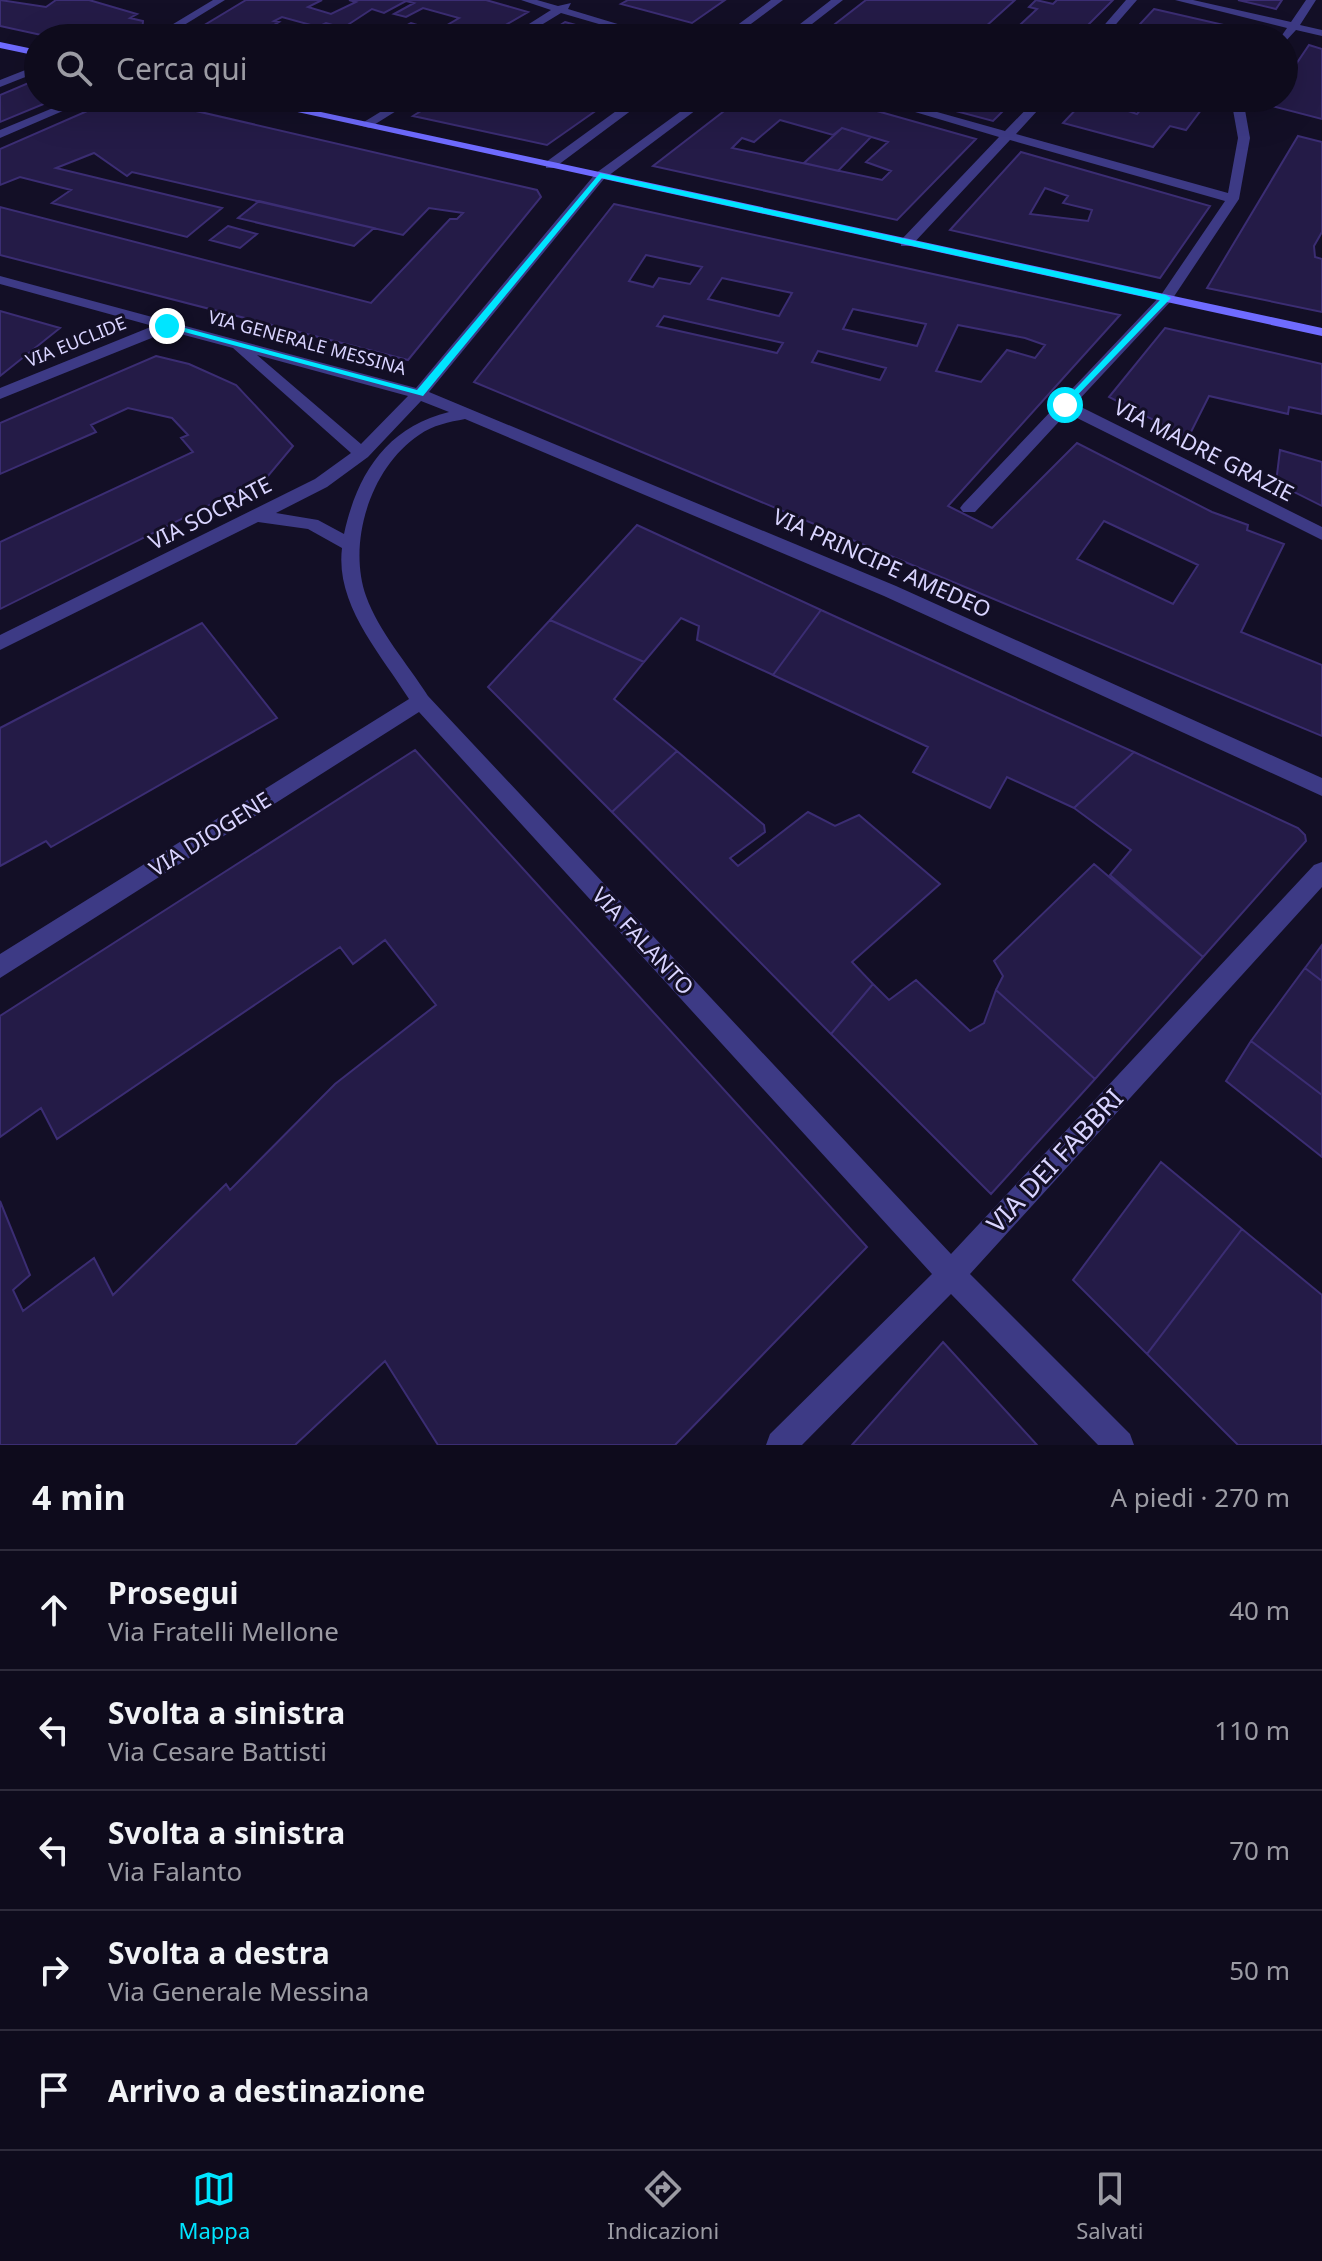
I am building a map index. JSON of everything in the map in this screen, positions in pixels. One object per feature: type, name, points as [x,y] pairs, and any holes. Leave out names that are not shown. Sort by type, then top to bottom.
[{"type":"main road","points":[[0,45],[24,50]]},
{"type":"main road","points":[[305,112],[1322,332]]},
{"type":"street","points":[[179,24],[220,0]]},
{"type":"street","points":[[526,0],[610,24]]},
{"type":"street","points":[[536,24],[576,0]]},
{"type":"street","points":[[745,24],[778,0]]},
{"type":"street","points":[[806,24],[838,0]]},
{"type":"street","points":[[1111,24],[1132,0]]},
{"type":"street","points":[[1180,0],[1284,24]]},
{"type":"street","points":[[1294,24],[1311,0]]},
{"type":"street","points":[[1298,27],[1322,33]]},
{"type":"street","points":[[0,84],[24,74]]},
{"type":"street","points":[[0,134],[53,112]]},
{"type":"street","points":[[365,125],[387,112]]},
{"type":"street","points":[[550,165],[623,112]]},
{"type":"street","points":[[419,394],[600,176],[687,112]]},
{"type":"street","points":[[924,112],[1233,199]]},
{"type":"street","points":[[906,243],[1030,112]]},
{"type":"street","points":[[969,508],[1166,298],[1233,199],[1244,138],[1239,112]]},
{"type":"street","name":"VIA GENERALE MESSINA","points":[[0,280],[419,394]]},
{"type":"street","name":"VIA EUCLIDE","points":[[0,394],[167,326]]},
{"type":"street","points":[[237,346],[362,453]]},
{"type":"street","name":"VIA PRINCIPE AMEDEO","points":[[419,394],[890,591],[1322,787]]},
{"type":"street","name":"VIA SOCRATE","points":[[0,643],[321,483],[362,453],[419,394]]},
{"type":"street","name":"VIA MADRE GRAZIE","points":[[1065,405],[1322,534]]},
{"type":"street","name":"VIA FALANTO","points":[[467,414],[434,420],[408,435],[390,454],[362,492],[351,545],[356,596],[421,701],[951,1274],[1119,1445]]},
{"type":"street","points":[[258,516],[312,524],[351,545]]},
{"type":"street","name":"VIA DIOGENE","points":[[0,967],[421,701]]},
{"type":"street","name":"VIA DEI FABBRI","points":[[781,1445],[951,1274],[1322,872]]},
{"type":"building","points":[[0,0],[46,7],[56,0],[89,0],[137,14],[130,18],[143,21],[143,24],[24,24],[24,31],[0,26]]},
{"type":"building","points":[[246,0],[322,0],[308,7],[331,14],[356,2],[349,0],[486,0],[528,12],[507,24],[449,24],[459,18],[423,8],[406,17],[394,14],[414,3],[406,1],[384,13],[372,9],[349,24],[307,24],[282,17],[274,21],[279,22],[276,24],[206,24]]},
{"type":"building","points":[[628,0],[725,0],[692,23],[621,4]]},
{"type":"building","points":[[866,0],[1015,0],[988,24],[835,24]]},
{"type":"building","points":[[1036,0],[1053,4],[1057,0],[1113,0],[1089,24],[1021,24],[1037,9],[1029,7]]},
{"type":"building","points":[[1238,0],[1282,0],[1276,9]]},
{"type":"building","points":[[1154,9],[1220,24],[1140,24]]},
{"type":"building","points":[[1309,45],[1322,49],[1322,119],[1295,112],[1298,112],[1298,61]]},
{"type":"building","points":[[24,85],[24,112],[0,122],[0,95]]},
{"type":"building","points":[[85,112],[200,112],[537,190],[541,197],[408,360],[0,255],[0,207],[371,303],[450,219],[457,219],[463,213],[429,208],[403,235],[132,172],[127,176],[94,153],[56,168],[222,208],[187,237],[52,203],[71,190],[20,177],[0,185],[0,149]]},
{"type":"building","points":[[419,112],[594,112],[547,145],[413,116]]},
{"type":"building","points":[[723,112],[881,112],[976,139],[897,220],[653,166]],"holes":[[[780,120],[833,135],[842,128],[888,142],[866,162],[891,171],[882,180],[732,148],[742,138],[754,142]]]},
{"type":"building","points":[[959,112],[1002,112],[993,121]]},
{"type":"building","points":[[1073,112],[1200,112],[1186,130],[1170,126],[1153,147],[1063,123]]},
{"type":"building","points":[[842,128],[871,137],[838,171],[804,163]]},
{"type":"building","points":[[1298,136],[1322,142],[1322,232],[1314,246],[1315,257],[1322,259],[1322,312],[1207,288]]},
{"type":"building","points":[[1021,152],[1210,206],[1160,278],[950,230]],"holes":[[[1045,188],[1068,196],[1063,203],[1092,210],[1088,221],[1030,214]]]},
{"type":"building","points":[[259,201],[374,228],[354,246],[238,218]]},
{"type":"building","points":[[614,204],[1120,315],[948,506],[992,528],[1077,443],[1212,512],[1248,525],[1247,530],[1284,544],[1241,632],[1322,665],[1322,736],[474,382]],"holes":[[[646,255],[702,267],[690,284],[659,278],[653,287],[629,281]],[[722,278],[792,293],[779,316],[708,299]],[[853,309],[926,324],[917,346],[843,329]],[[664,316],[783,343],[777,353],[657,326]],[[958,325],[1045,345],[1035,358],[1007,350],[981,382],[936,371]],[[818,351],[886,368],[880,380],[812,362]],[[1104,521],[1198,565],[1173,604],[1077,559]]]},
{"type":"building","points":[[228,226],[257,234],[240,248],[210,240]]},
{"type":"building","points":[[0,311],[60,328],[0,376]]},
{"type":"building","points":[[1165,328],[1322,364],[1322,414],[1289,407],[1288,414],[1209,396],[1188,438],[1109,397]]},
{"type":"building","points":[[156,356],[189,364],[236,385],[293,446],[268,476],[0,609],[0,542],[193,452],[181,438],[188,435],[172,418],[128,408],[91,425],[96,432],[0,474],[0,423]]},
{"type":"building","points":[[1280,450],[1322,462],[1322,506],[1276,483]]},
{"type":"building","points":[[637,525],[821,610],[773,675],[697,640],[699,626],[681,618],[644,662],[550,620]]},
{"type":"building","points":[[821,610],[1134,752],[1074,808],[1007,777],[990,808],[913,772],[928,747],[773,675]]},
{"type":"building","points":[[550,620],[644,662],[614,699],[677,751],[612,812],[488,687]]},
{"type":"building","points":[[202,623],[277,718],[51,847],[46,841],[0,866],[0,728]]},
{"type":"building","points":[[415,750],[867,1247],[675,1445],[438,1445],[385,1361],[295,1445],[0,1445],[0,1201],[30,1275],[13,1290],[23,1311],[94,1258],[113,1295],[226,1184],[230,1190],[335,1084],[436,1005],[385,940],[353,964],[340,947],[57,1139],[41,1108],[0,1137],[0,1016]]},
{"type":"building","points":[[677,751],[764,825],[765,832],[730,858],[738,866],[808,812],[835,826],[859,815],[940,884],[852,962],[873,984],[831,1034],[612,812]]},
{"type":"building","points":[[1134,752],[1298,828],[1305,835],[1306,841],[1203,957],[1110,875],[1131,850],[1074,808]]},
{"type":"building","points":[[1094,864],[1203,957],[1095,1079],[996,990],[1003,976],[994,961]]},
{"type":"building","points":[[1322,945],[1322,981],[1305,968]]},
{"type":"building","points":[[1305,968],[1322,981],[1322,1095],[1251,1041]]},
{"type":"building","points":[[916,980],[970,1031],[984,1023],[996,990],[1095,1079],[991,1194],[831,1034],[873,984],[889,1000]]},
{"type":"building","points":[[1251,1041],[1322,1095],[1322,1157],[1226,1081]]},
{"type":"building","points":[[1161,1162],[1242,1229],[1147,1354],[1073,1280]]},
{"type":"building","points":[[1242,1229],[1322,1295],[1322,1445],[1238,1445],[1147,1354]]},
{"type":"building","points":[[943,1342],[1037,1445],[852,1445]]},
{"type":"route","points":[[167,326],[419,394],[600,176],[1166,298],[1065,405]]}]
